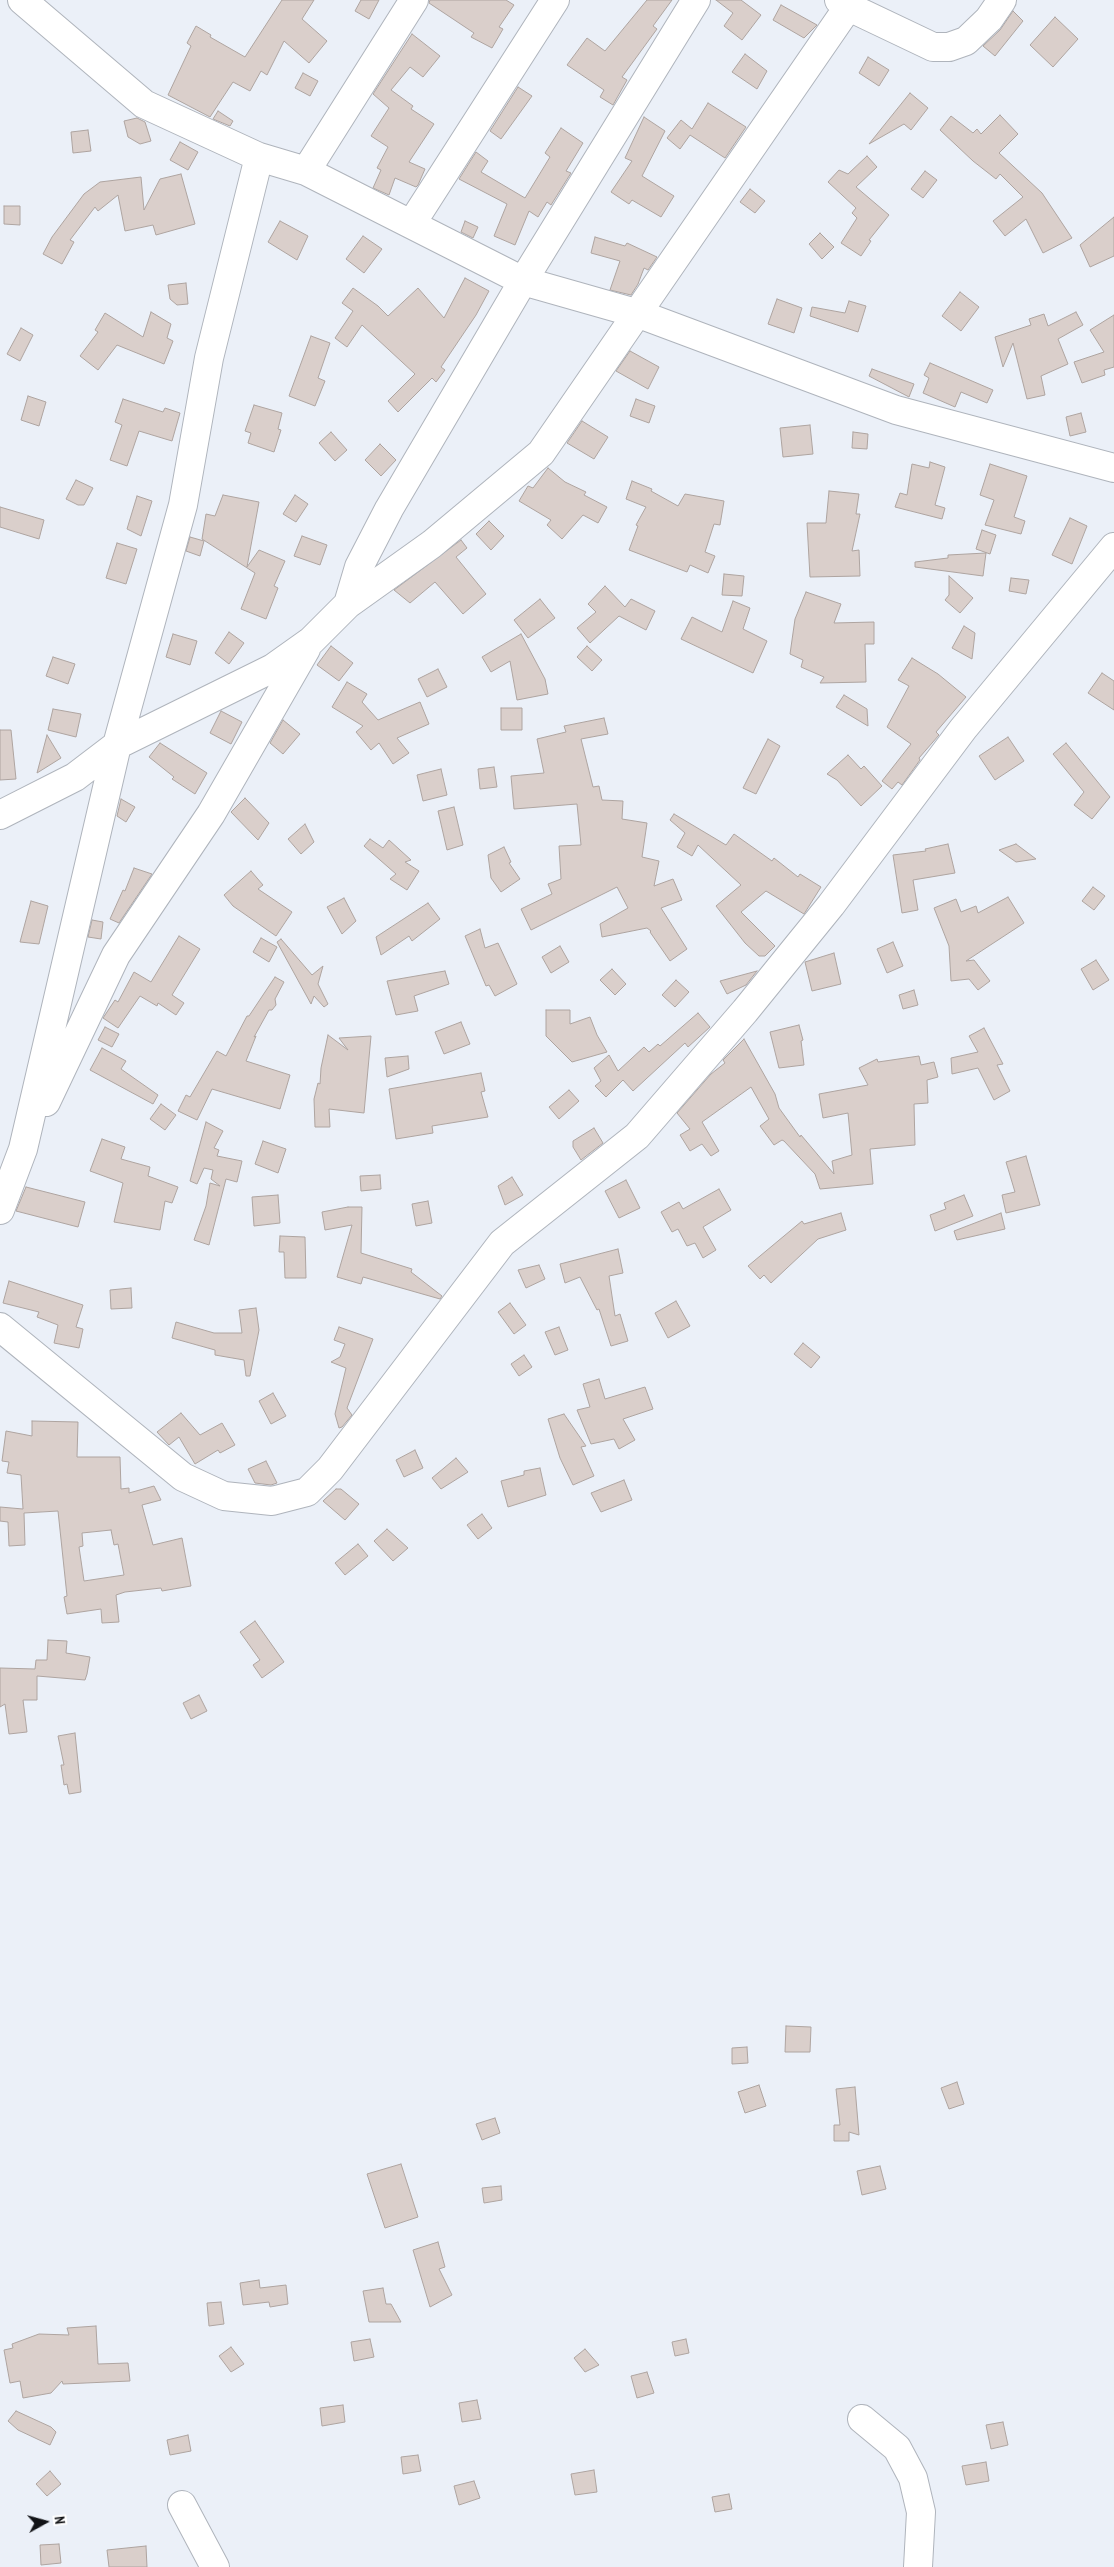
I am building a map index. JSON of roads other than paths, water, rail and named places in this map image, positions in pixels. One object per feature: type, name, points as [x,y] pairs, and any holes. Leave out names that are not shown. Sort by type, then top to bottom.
[{"type":"street","points":[[22,0],[144,104],[259,157],[306,171],[412,223],[523,281],[638,314],[896,410],[1114,468]]},
{"type":"street","points":[[306,171],[414,0]]},
{"type":"street","points":[[412,223],[555,0]]},
{"type":"street","points":[[348,604],[359,567],[389,509],[523,281],[696,0]]},
{"type":"street","points":[[0,815],[75,777],[117,746],[273,668],[311,641],[348,604],[432,544],[541,453],[638,314],[847,2],[933,47],[949,47],[966,41],[989,19],[1002,0]]},
{"type":"street","points":[[23,1149],[117,746],[183,505],[209,358],[259,157]]},
{"type":"street","points":[[0,1326],[183,1477],[224,1496],[272,1502],[307,1492],[330,1469],[502,1243],[637,1136],[745,1011],[831,905],[963,729],[1114,547]]},
{"type":"street","points":[[0,1210],[23,1149],[116,955],[211,814],[311,641]]},
{"type":"street","points":[[862,2419],[897,2448],[913,2478],[921,2512],[918,2567]]},
{"type":"street","points":[[182,2505],[215,2567]]}]
